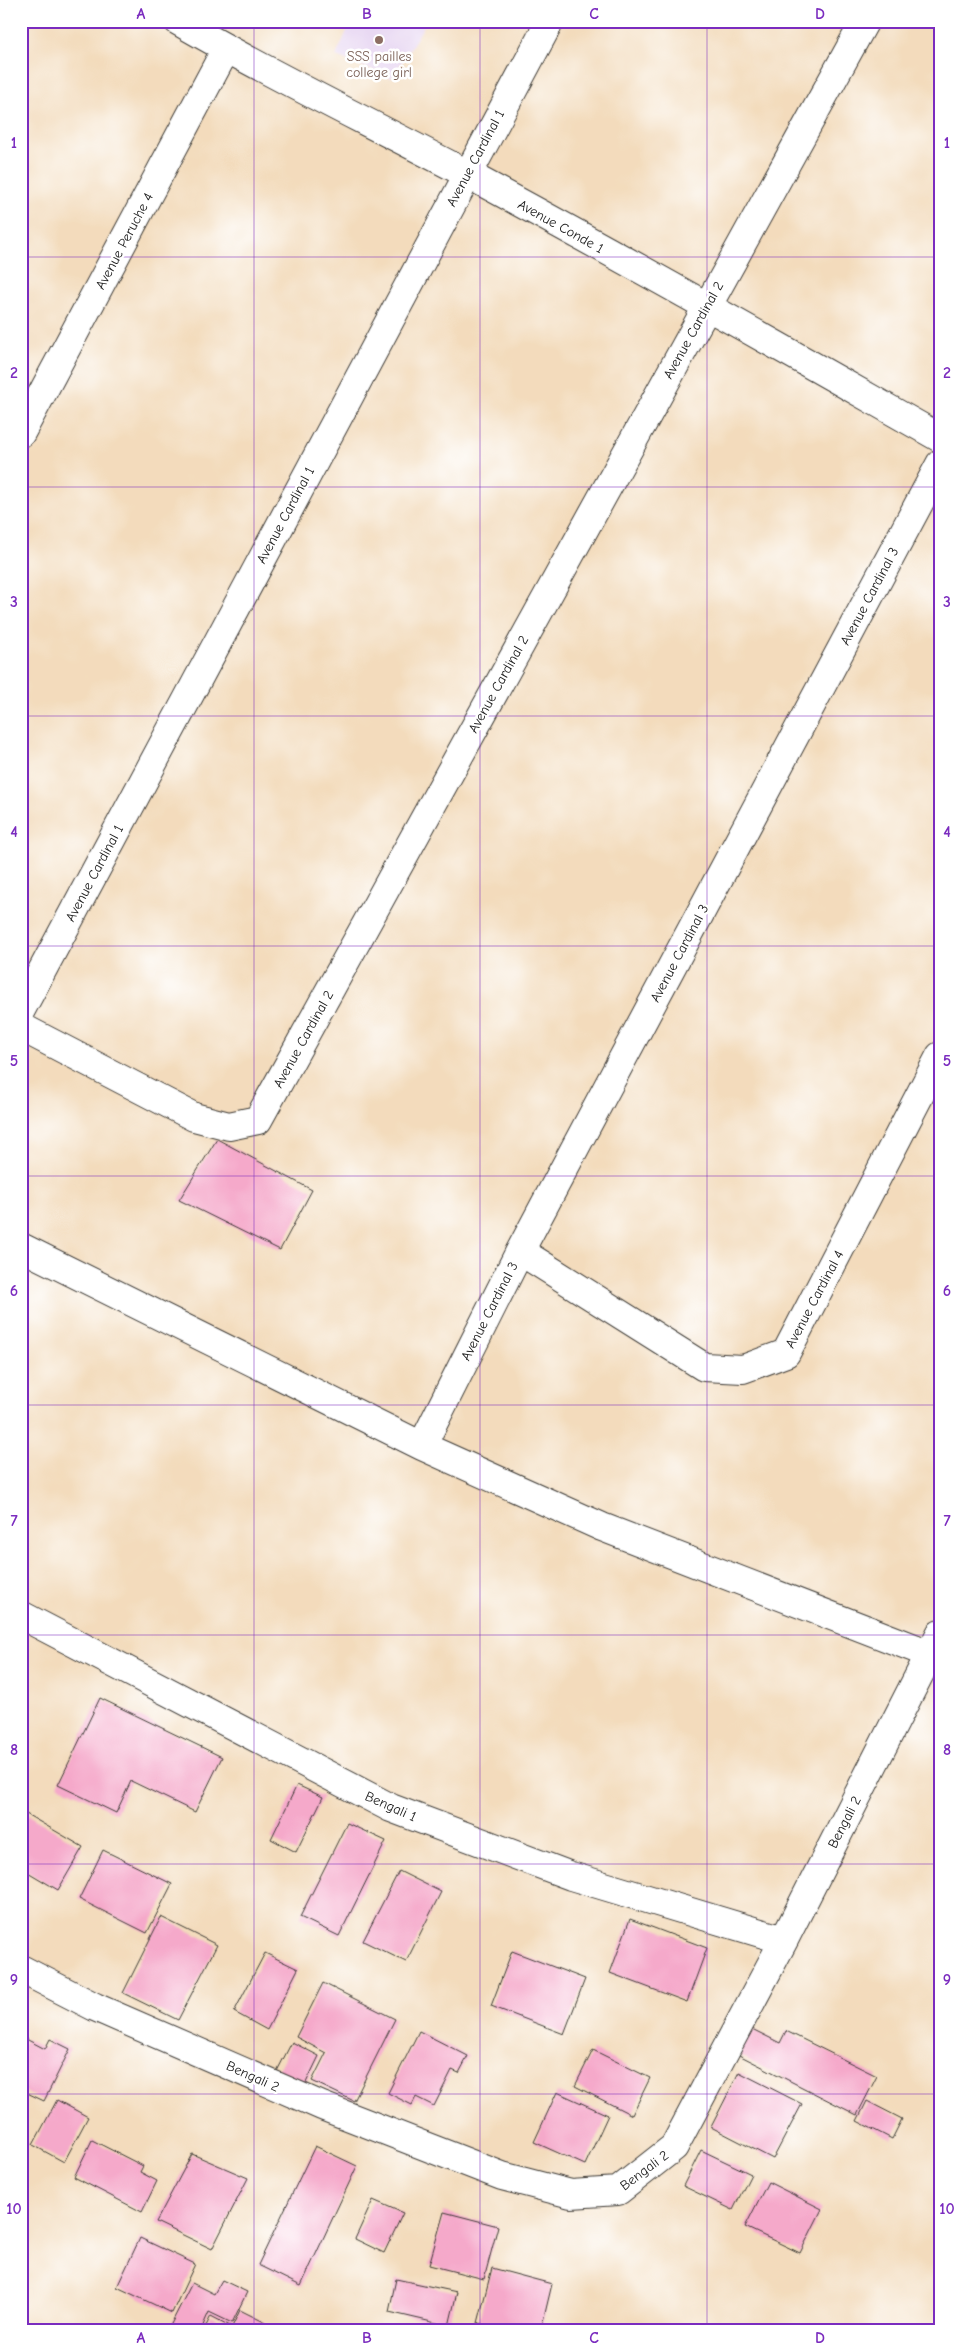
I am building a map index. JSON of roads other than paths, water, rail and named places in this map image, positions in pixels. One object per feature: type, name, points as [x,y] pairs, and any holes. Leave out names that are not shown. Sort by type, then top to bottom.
[{"type":"street","name":"Avenue Conde 1","points":[[178,21],[226,49],[466,174],[707,305],[940,438]]},
{"type":"street","name":"Avenue Cardinal 1","points":[[21,1010],[466,174],[550,21]]},
{"type":"street","name":"Avenue Cardinal 2","points":[[21,1027],[194,1117],[229,1126],[258,1120],[865,21]]},
{"type":"street","name":"Avenue Peruche 4","points":[[21,433],[226,49]]},
{"type":"street","name":"Avenue Cardinal 3","points":[[422,1446],[520,1251],[940,464]]},
{"type":"street","name":"Avenue Cardinal 4","points":[[520,1251],[704,1368],[743,1369],[786,1353],[940,1056]]},
{"type":"street","points":[[21,1247],[422,1446],[602,1527],[936,1648]]},
{"type":"street","name":"Bengali 1","points":[[21,1615],[391,1808],[571,1876],[784,1940]]},
{"type":"street","name":"Bengali 2","points":[[21,1969],[95,2007],[322,2106],[502,2176],[571,2194],[618,2191],[674,2147],[936,1648]]},
{"type":"place","name":"SSS pailles college girl","points":[[379,40]]}]
